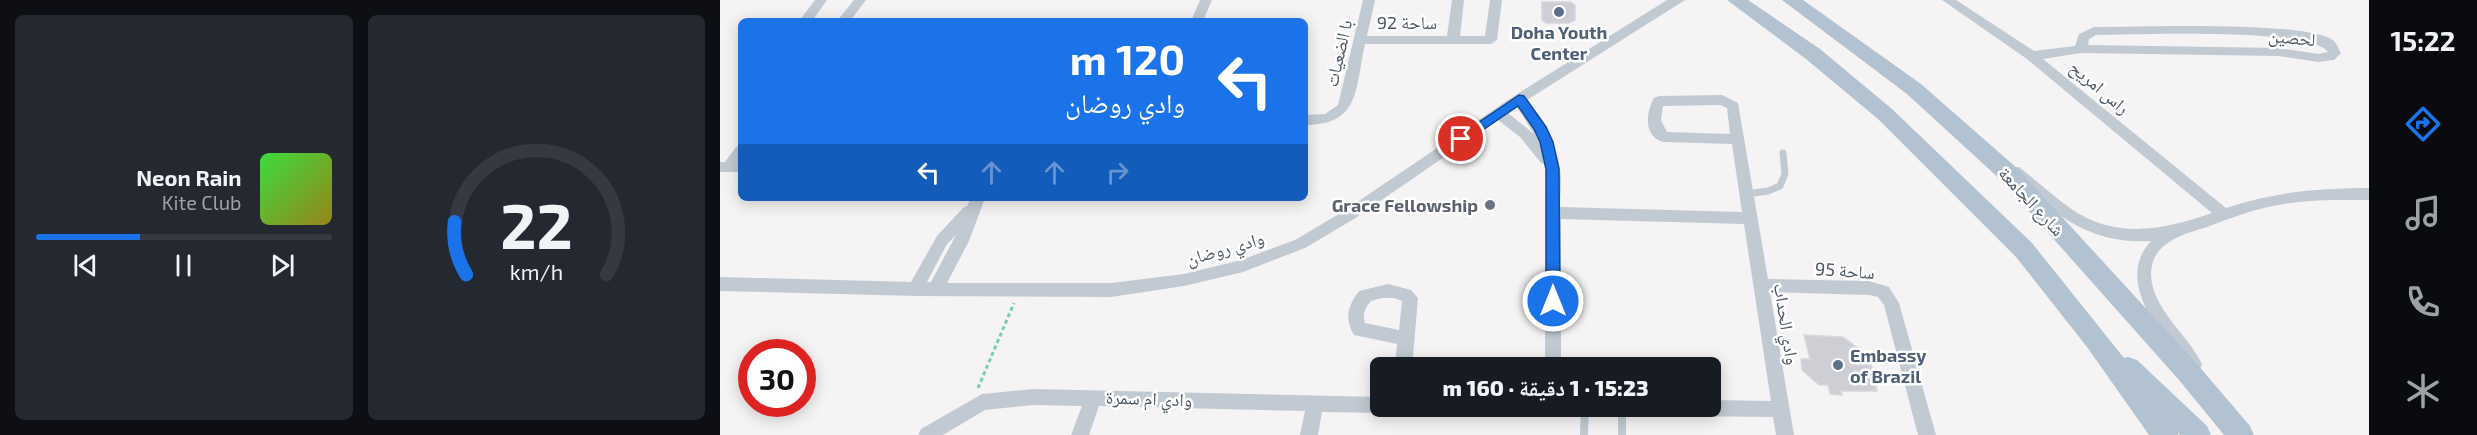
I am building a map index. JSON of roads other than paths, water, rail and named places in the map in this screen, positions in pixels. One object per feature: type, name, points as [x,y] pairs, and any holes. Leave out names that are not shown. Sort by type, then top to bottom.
[{"type":"main road","points":[[1736,0],[1813,54],[1907,135],[2024,250],[2096,339],[2165,435]]},
{"type":"main road","name":"شارع الجامعة","points":[[1791,0],[1914,89],[1982,149],[2025,192],[2188,372],[2241,435]]},
{"type":"main road","points":[[2096,339],[2184,419],[2198,435]]},
{"type":"street","points":[[807,18],[821,0]]},
{"type":"street","points":[[845,18],[860,0]]},
{"type":"street","points":[[1198,18],[1206,0]]},
{"type":"street","name":"با الضعيات","points":[[1308,120],[1322,120],[1340,112],[1344,106],[1369,0]]},
{"type":"street","name":"ساحة 92","points":[[1452,41],[1458,0]]},
{"type":"street","name":"ساحة 92","points":[[1361,40],[1491,40],[1496,0]]},
{"type":"street","points":[[1726,0],[1768,21]]},
{"type":"street","name":"راس امريح","points":[[1948,0],[2032,56],[2222,213]]},
{"type":"street","name":"وادي روضان","points":[[720,284],[916,289],[1111,290],[1184,280],[1262,259],[1300,244],[1349,215],[1519,99],[1673,1]]},
{"type":"street","name":"لحصين","points":[[2032,56],[2081,49],[2279,52],[2319,58],[2329,57],[2335,53],[2329,45],[2318,39],[2272,31],[2094,31],[2083,37],[2081,49]]},
{"type":"street","points":[[1519,99],[1540,127],[1547,142],[1552,169],[1553,357]]},
{"type":"street","name":"وادي الحداب","points":[[1738,139],[1663,137],[1654,119],[1656,105],[1659,100],[1729,102],[1733,106],[1785,435]]},
{"type":"street","points":[[1498,114],[1514,122],[1534,141],[1552,169]]},
{"type":"street","points":[[1982,149],[1991,153],[2084,224],[2124,237],[2141,238],[2169,234],[2222,213],[2296,196],[2369,194]]},
{"type":"street","points":[[916,289],[942,240],[975,203]]},
{"type":"street","points":[[936,289],[961,241],[975,203]]},
{"type":"street","points":[[1553,213],[1751,219]]},
{"type":"street","points":[[2169,234],[2151,250],[2142,272],[2144,284],[2167,327],[2249,435]]},
{"type":"street","name":"ساحة 95","points":[[1761,285],[1869,288],[1883,292],[1891,303],[1927,435]]},
{"type":"street","points":[[1404,357],[1406,339]]},
{"type":"street","points":[[1080,435],[1094,397]]},
{"type":"street","name":"وادي ام سمرة","points":[[927,435],[982,402],[1002,400],[1094,397],[1370,405]]},
{"type":"street","points":[[1309,435],[1315,404]]},
{"type":"street","points":[[1721,409],[1781,409]]},
{"type":"lane","points":[[1747,194],[1769,192],[1782,185],[1787,174],[1783,153]]},
{"type":"lane","points":[[1584,435],[1585,417]]},
{"type":"lane","points":[[1622,417],[1622,435]]},
{"type":"place","name":"Doha Youth Center","points":[[1559,12]]},
{"type":"place","name":"Grace Fellowship","points":[[1490,205]]},
{"type":"place","name":"Embassy of Brazil","points":[[1838,365]]}]
